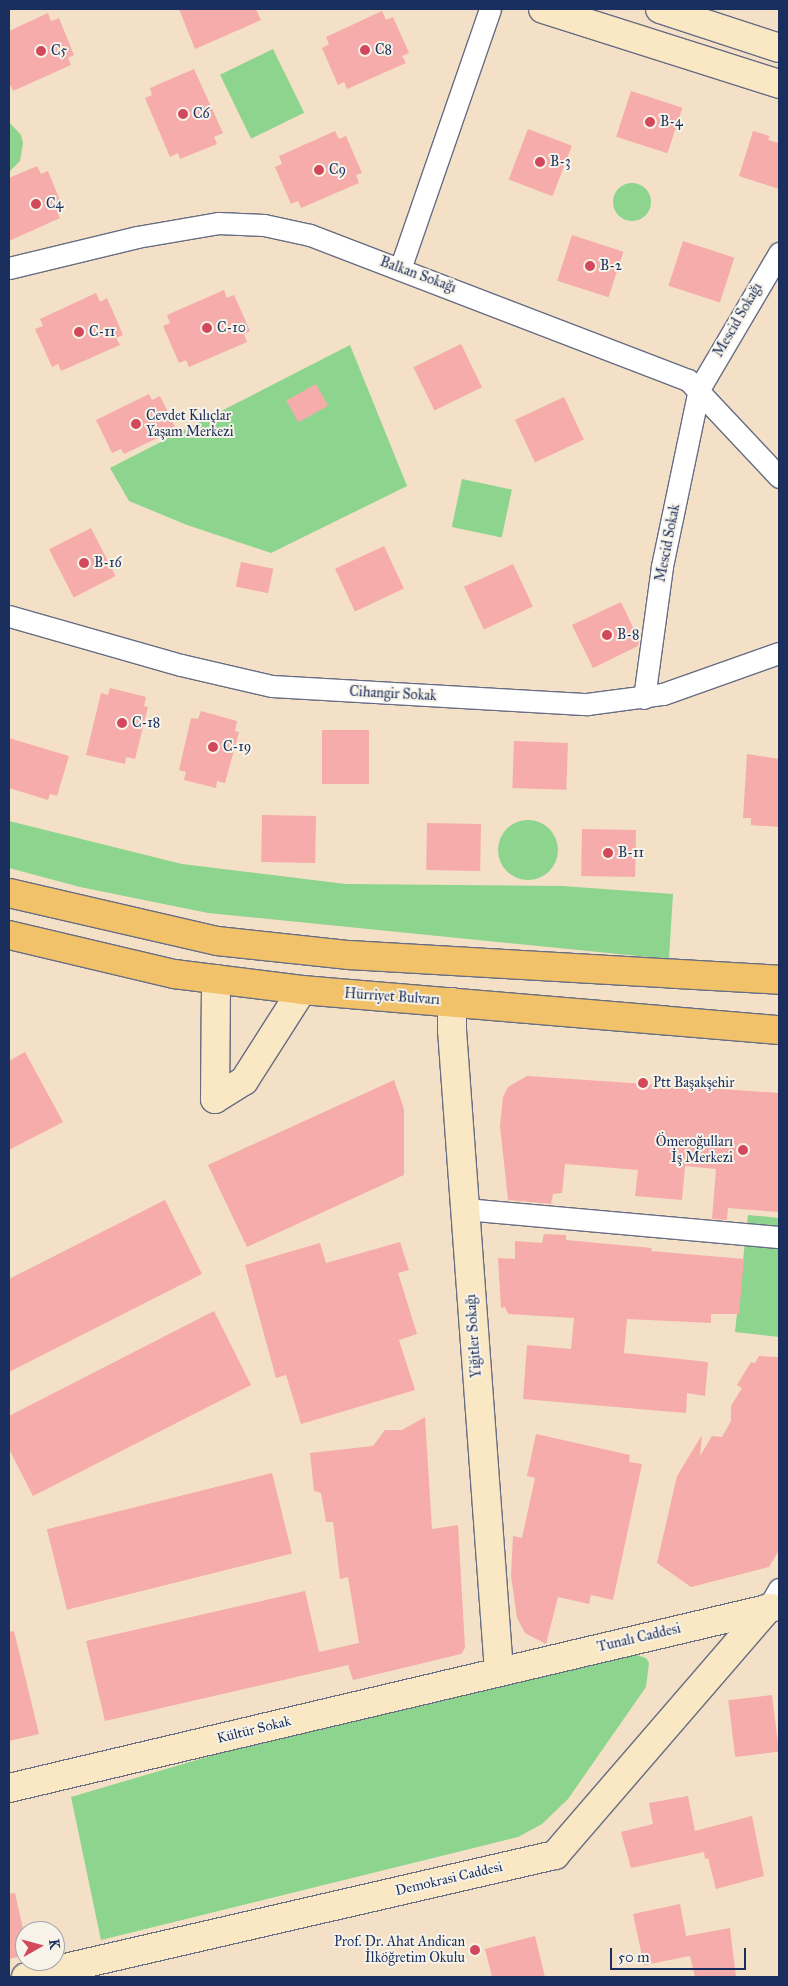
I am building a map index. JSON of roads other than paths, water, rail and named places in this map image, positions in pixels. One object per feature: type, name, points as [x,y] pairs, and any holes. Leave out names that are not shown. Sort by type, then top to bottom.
[{"type":"main road","points":[[9,893],[217,941],[349,955],[779,980]]},
{"type":"main road","name":"Hürriyet Bulvarı","points":[[9,935],[174,974],[302,990],[779,1030]]},
{"type":"street","points":[[400,269],[490,9]]},
{"type":"street","points":[[543,9],[779,84]]},
{"type":"street","points":[[660,9],[779,48]]},
{"type":"street","name":"Balkan Sokağı","points":[[9,268],[137,237],[218,223],[264,225],[310,236],[688,380],[699,389],[779,477]]},
{"type":"street","name":"Mescid Sokağı","points":[[699,389],[779,253]]},
{"type":"street","name":"Mescid Sokak","points":[[644,698],[662,566],[699,389]]},
{"type":"street","name":"Cihangir Sokak","points":[[9,616],[180,665],[272,686],[587,704],[644,698],[779,653]]},
{"type":"street","points":[[216,979],[215,1099],[244,1081],[302,990]]},
{"type":"street","name":"Yiğitler Sokağı","points":[[452,1002],[464,1210],[499,1671]]},
{"type":"street","points":[[464,1210],[779,1237]]},
{"type":"street","name":"Tunalı Caddesi","points":[[499,1671],[775,1601]]},
{"type":"street","name":"Demokrasi Caddesi","points":[[26,1977],[555,1854],[775,1601]]},
{"type":"street","name":"Kültür Sokak","points":[[9,1788],[499,1671]]},
{"type":"place","name":"C8","points":[[365,50]]},
{"type":"place","name":"C5","points":[[41,51]]},
{"type":"place","name":"C6","points":[[183,114]]},
{"type":"place","name":"B-4","points":[[650,122]]},
{"type":"place","name":"B-3","points":[[540,162]]},
{"type":"place","name":"C9","points":[[319,170]]},
{"type":"place","name":"C4","points":[[36,204]]},
{"type":"place","name":"B-2","points":[[590,266]]},
{"type":"place","name":"C-10","points":[[207,328]]},
{"type":"place","name":"C-11","points":[[79,332]]},
{"type":"place","name":"Cevdet Kılıçlar Yaşam Merkezi","points":[[136,424]]},
{"type":"place","name":"B-16","points":[[84,563]]},
{"type":"place","name":"B-8","points":[[607,635]]},
{"type":"place","name":"C-18","points":[[122,723]]},
{"type":"place","name":"C-19","points":[[213,747]]},
{"type":"place","name":"B-11","points":[[608,853]]},
{"type":"place","name":"Ptt Başakşehir","points":[[643,1083]]},
{"type":"place","name":"Ömeroğulları İş Merkezi","points":[[743,1150]]},
{"type":"place","name":"Prof. Dr. Ahat Andican İlköğretim Okulu","points":[[475,1950]]}]
